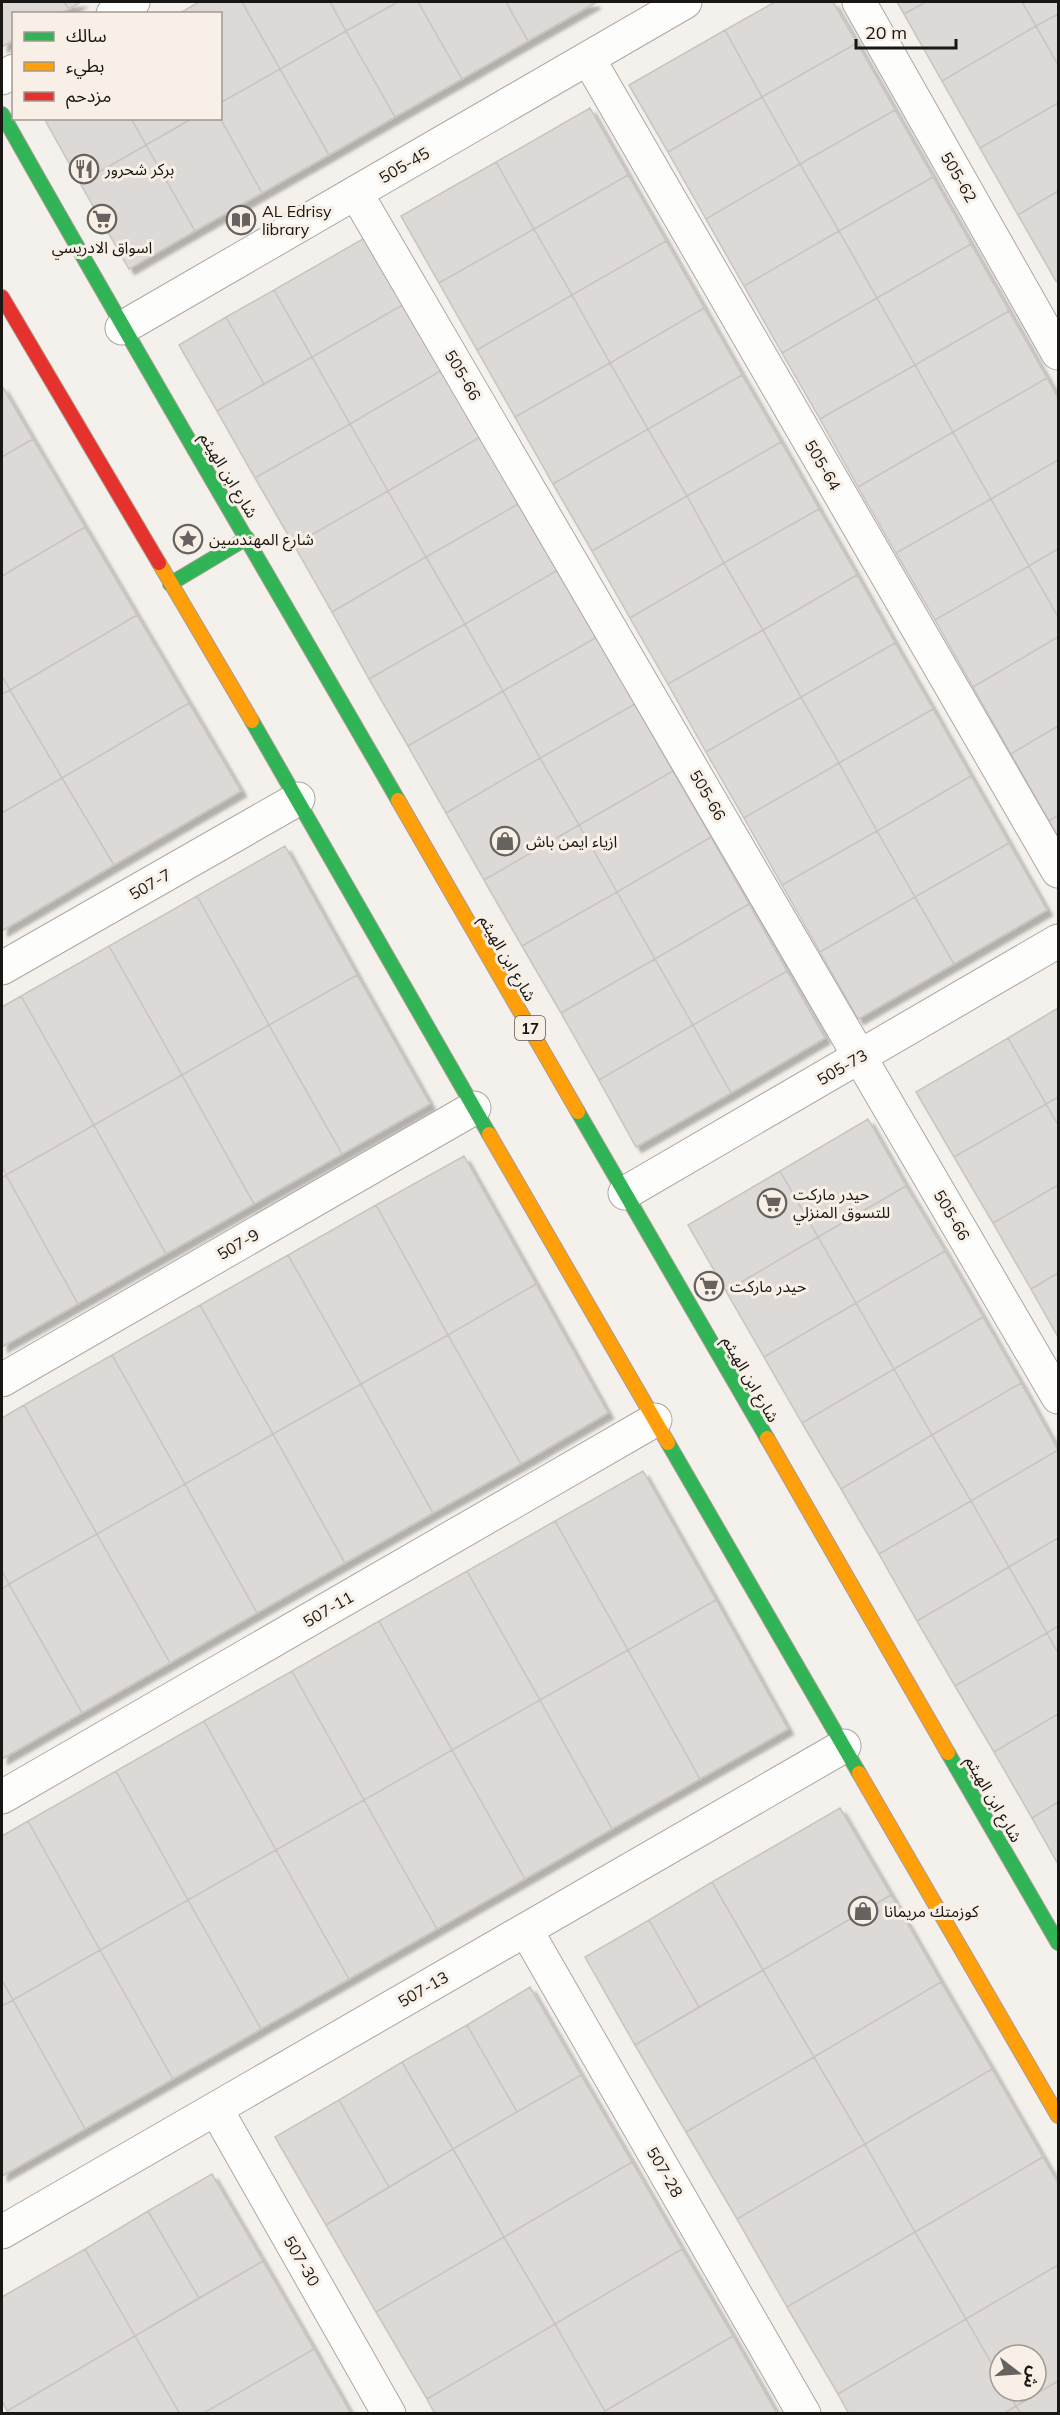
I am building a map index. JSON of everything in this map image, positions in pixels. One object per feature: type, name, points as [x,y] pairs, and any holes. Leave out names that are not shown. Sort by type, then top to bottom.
[{"type":"main road","name":"شارع ابن الهيثم","points":[[2,114],[122,328],[247,538],[1059,1943]]},
{"type":"main road","points":[[2,300],[298,799],[474,1108],[1059,2116]]},
{"type":"main road","points":[[170,584],[247,538]]},
{"type":"street","points":[[116,12],[133,2]]},
{"type":"street","name":"505-45","points":[[122,328],[685,2]]},
{"type":"street","name":"505-62","points":[[859,2],[1059,353]]},
{"type":"street","name":"505-64","points":[[588,58],[1059,871]]},
{"type":"street","name":"505-66","points":[[356,193],[1059,1397]]},
{"type":"street","name":"507-7","points":[[2,968],[298,799]]},
{"type":"street","name":"505-73","points":[[625,1193],[1059,941]]},
{"type":"street","name":"507-9","points":[[2,1380],[474,1108]]},
{"type":"street","name":"507-11","points":[[2,1797],[655,1420]]},
{"type":"street","name":"507-13","points":[[2,2232],[844,1746]]},
{"type":"street","name":"507-28","points":[[526,1930],[804,2414]]},
{"type":"street","name":"507-30","points":[[216,2109],[389,2414]]},
{"type":"building","points":[[2,2],[64,2],[69,9],[64,12],[12,12],[12,41],[2,47]]},
{"type":"building","points":[[64,2],[81,2],[69,9]]},
{"type":"building","points":[[199,2],[242,2],[280,69],[222,102],[222,12],[182,12]]},
{"type":"building","points":[[242,2],[330,2],[346,31],[280,69]]},
{"type":"building","points":[[330,2],[398,2],[346,31]]},
{"type":"building","points":[[398,2],[418,2],[462,79],[395,117],[346,31]]},
{"type":"building","points":[[418,2],[506,2],[528,41],[462,79]]},
{"type":"building","points":[[506,2],[594,2],[595,3],[528,41]]},
{"type":"building","points":[[775,2],[833,2],[857,43],[762,97],[725,30]]},
{"type":"building","points":[[897,2],[926,2],[904,14]]},
{"type":"building","points":[[926,2],[1022,2],[1036,26],[942,81],[904,14]]},
{"type":"building","points":[[1022,2],[1058,2],[1058,14],[1036,26]]},
{"type":"building","points":[[1058,14],[1058,65],[1036,26]]},
{"type":"building","points":[[1036,26],[1058,65],[1058,103],[980,148],[942,81]]},
{"type":"building","points":[[725,30],[762,97],[668,152],[629,85]]},
{"type":"building","points":[[346,31],[395,117],[329,155],[280,69]]},
{"type":"building","points":[[857,43],[895,110],[800,164],[762,97]]},
{"type":"building","points":[[280,69],[329,155],[262,193],[221,120],[222,102]]},
{"type":"building","points":[[762,97],[800,164],[706,219],[668,152]]},
{"type":"building","points":[[1058,103],[1058,191],[1018,215],[980,148]]},
{"type":"building","points":[[590,108],[628,175],[534,229],[496,162]]},
{"type":"building","points":[[895,110],[933,177],[839,231],[800,164]]},
{"type":"building","points":[[45,120],[132,120],[146,145],[80,183]]},
{"type":"building","points":[[132,120],[190,120],[146,145]]},
{"type":"building","points":[[190,120],[221,120],[262,193],[195,231],[146,145]]},
{"type":"building","points":[[146,145],[195,231],[129,269],[80,183]]},
{"type":"building","points":[[496,162],[534,229],[439,283],[401,216]]},
{"type":"building","points":[[800,164],[839,231],[744,286],[706,219]]},
{"type":"building","points":[[628,175],[666,241],[572,295],[534,229]]},
{"type":"building","points":[[933,177],[971,244],[877,298],[839,231]]},
{"type":"building","points":[[1058,191],[1058,280],[1056,281],[1018,215]]},
{"type":"building","points":[[534,229],[572,295],[477,350],[439,283]]},
{"type":"building","points":[[839,231],[877,298],[782,353],[744,286]]},
{"type":"building","points":[[368,236],[406,303],[312,357],[274,290]]},
{"type":"building","points":[[666,241],[704,308],[610,363],[572,295]]},
{"type":"building","points":[[971,244],[1009,311],[915,365],[877,298]]},
{"type":"building","points":[[274,290],[312,357],[264,384],[226,317]]},
{"type":"building","points":[[572,295],[610,363],[515,417],[477,350]]},
{"type":"building","points":[[877,298],[915,365],[820,419],[782,353]]},
{"type":"building","points":[[406,303],[444,369],[350,424],[312,357]]},
{"type":"building","points":[[704,308],[742,375],[648,429],[610,363]]},
{"type":"building","points":[[1009,311],[1047,378],[953,432],[915,365]]},
{"type":"building","points":[[226,317],[264,384],[217,411],[179,345]]},
{"type":"building","points":[[312,357],[350,424],[255,478],[217,411]]},
{"type":"building","points":[[610,363],[648,429],[553,484],[515,417]]},
{"type":"building","points":[[915,365],[953,432],[858,487],[820,419]]},
{"type":"building","points":[[444,369],[482,436],[388,491],[350,424]]},
{"type":"building","points":[[742,375],[781,442],[687,496],[648,429]]},
{"type":"building","points":[[1047,378],[1058,398],[1058,460],[991,499],[953,432]]},
{"type":"building","points":[[2,386],[33,439],[2,457]]},
{"type":"building","points":[[350,424],[388,491],[294,545],[255,478]]},
{"type":"building","points":[[648,429],[687,496],[592,551],[553,484]]},
{"type":"building","points":[[953,432],[991,499],[896,553],[858,487]]},
{"type":"building","points":[[482,436],[520,503],[426,557],[388,491]]},
{"type":"building","points":[[33,439],[85,527],[2,576],[2,457]]},
{"type":"building","points":[[781,442],[819,509],[724,563],[687,496]]},
{"type":"building","points":[[1058,460],[1058,549],[1029,566],[991,499]]},
{"type":"building","points":[[388,491],[426,557],[332,612],[294,545]]},
{"type":"building","points":[[687,496],[724,563],[630,618],[592,551]]},
{"type":"building","points":[[991,499],[1029,566],[935,620],[896,553]]},
{"type":"building","points":[[520,503],[558,570],[465,624],[426,557]]},
{"type":"building","points":[[819,509],[857,575],[763,630],[724,563]]},
{"type":"building","points":[[85,527],[137,615],[10,690],[2,676],[2,576]]},
{"type":"building","points":[[1058,549],[1058,617],[1029,566]]},
{"type":"building","points":[[426,557],[465,624],[369,679],[332,612]]},
{"type":"building","points":[[724,563],[763,630],[668,684],[630,618]]},
{"type":"building","points":[[1029,566],[1058,617],[1058,637],[973,687],[935,620]]},
{"type":"building","points":[[558,570],[597,637],[503,691],[465,624]]},
{"type":"building","points":[[857,575],[895,643],[801,697],[763,630]]},
{"type":"building","points":[[137,615],[189,703],[62,778],[10,690]]},
{"type":"building","points":[[465,624],[503,691],[408,746],[369,679]]},
{"type":"building","points":[[763,630],[801,697],[706,752],[668,684]]},
{"type":"building","points":[[597,637],[635,704],[540,758],[503,691]]},
{"type":"building","points":[[1058,637],[1058,726],[1011,754],[973,687]]},
{"type":"building","points":[[895,643],[933,709],[839,763],[801,697]]},
{"type":"building","points":[[2,676],[10,690],[2,694]]},
{"type":"building","points":[[10,690],[62,778],[2,813],[2,694]]},
{"type":"building","points":[[503,691],[540,758],[446,813],[408,746]]},
{"type":"building","points":[[801,697],[839,763],[744,818],[706,752]]},
{"type":"building","points":[[189,703],[241,791],[114,865],[62,778]]},
{"type":"building","points":[[635,704],[673,771],[579,825],[540,758]]},
{"type":"building","points":[[933,709],[971,776],[877,831],[839,763]]},
{"type":"building","points":[[1058,726],[1058,815],[1049,821],[1011,754]]},
{"type":"building","points":[[540,758],[579,825],[484,880],[446,813]]},
{"type":"building","points":[[839,763],[877,831],[782,885],[744,818]]},
{"type":"building","points":[[673,771],[711,837],[617,892],[579,825]]},
{"type":"building","points":[[971,776],[1009,843],[915,897],[877,831]]},
{"type":"building","points":[[62,778],[114,865],[2,931],[2,813]]},
{"type":"building","points":[[1058,815],[1058,837],[1049,821]]},
{"type":"building","points":[[579,825],[617,892],[522,946],[484,880]]},
{"type":"building","points":[[877,831],[915,897],[820,952],[782,885]]},
{"type":"building","points":[[711,837],[749,904],[655,959],[617,892]]},
{"type":"building","points":[[1009,843],[1047,910],[954,964],[915,897]]},
{"type":"building","points":[[285,846],[357,975],[269,1025],[197,896]]},
{"type":"building","points":[[617,892],[655,959],[561,1013],[522,946]]},
{"type":"building","points":[[197,896],[269,1025],[182,1075],[109,946]]},
{"type":"building","points":[[915,897],[954,964],[858,1019],[820,952]]},
{"type":"building","points":[[749,904],[787,971],[693,1025],[655,959]]},
{"type":"building","points":[[109,946],[182,1075],[94,1125],[21,996]]},
{"type":"building","points":[[655,959],[693,1025],[599,1080],[561,1013]]},
{"type":"building","points":[[787,971],[825,1038],[731,1093],[693,1025]]},
{"type":"building","points":[[357,975],[430,1104],[342,1154],[269,1025]]},
{"type":"building","points":[[21,996],[94,1125],[6,1175],[2,1167],[2,1007]]},
{"type":"building","points":[[1058,1008],[1058,1097],[1046,1104],[1008,1038]]},
{"type":"building","points":[[269,1025],[342,1154],[254,1204],[182,1075]]},
{"type":"building","points":[[693,1025],[731,1093],[636,1147],[599,1080]]},
{"type":"building","points":[[1008,1038],[1046,1104],[954,1157],[916,1092]]},
{"type":"building","points":[[182,1075],[254,1204],[166,1254],[94,1125]]},
{"type":"building","points":[[1058,1097],[1058,1125],[1046,1104]]},
{"type":"building","points":[[1046,1104],[1058,1125],[1058,1185],[993,1223],[954,1157]]},
{"type":"building","points":[[868,1119],[906,1186],[818,1237],[780,1171]]},
{"type":"building","points":[[94,1125],[166,1254],[78,1304],[6,1175]]},
{"type":"building","points":[[464,1156],[536,1284],[448,1335],[376,1205]]},
{"type":"building","points":[[780,1171],[818,1237],[726,1291],[688,1225]]},
{"type":"building","points":[[6,1175],[78,1304],[2,1347],[2,1177]]},
{"type":"building","points":[[1058,1185],[1058,1273],[1031,1289],[993,1223]]},
{"type":"building","points":[[906,1186],[945,1251],[856,1303],[818,1237]]},
{"type":"building","points":[[376,1205],[448,1335],[361,1384],[288,1255]]},
{"type":"building","points":[[818,1237],[856,1303],[764,1357],[726,1291]]},
{"type":"building","points":[[945,1251],[983,1317],[894,1369],[856,1303]]},
{"type":"building","points":[[288,1255],[361,1384],[273,1434],[200,1305]]},
{"type":"building","points":[[1058,1273],[1058,1337],[1031,1289]]},
{"type":"building","points":[[536,1284],[608,1413],[521,1464],[448,1335]]},
{"type":"building","points":[[856,1303],[894,1369],[802,1423],[764,1357]]},
{"type":"building","points":[[200,1305],[273,1434],[185,1484],[112,1355]]},
{"type":"building","points":[[983,1317],[1021,1383],[932,1435],[894,1369]]},
{"type":"building","points":[[448,1335],[521,1464],[433,1513],[361,1384]]},
{"type":"building","points":[[112,1355],[185,1484],[97,1534],[24,1405]]},
{"type":"building","points":[[894,1369],[932,1435],[841,1489],[802,1423]]},
{"type":"building","points":[[1021,1383],[1058,1450],[971,1501],[932,1435]]},
{"type":"building","points":[[361,1384],[433,1513],[345,1563],[273,1434]]},
{"type":"building","points":[[24,1405],[97,1534],[9,1584],[2,1571],[2,1418]]},
{"type":"building","points":[[273,1434],[345,1563],[257,1613],[185,1484]]},
{"type":"building","points":[[932,1435],[971,1501],[879,1554],[841,1489]]},
{"type":"building","points":[[1058,1450],[1058,1538],[1009,1567],[971,1501]]},
{"type":"building","points":[[643,1471],[716,1600],[628,1650],[555,1521]]},
{"type":"building","points":[[185,1484],[257,1613],[170,1663],[97,1534]]},
{"type":"building","points":[[971,1501],[1009,1567],[917,1621],[879,1554]]},
{"type":"building","points":[[555,1521],[628,1650],[540,1700],[467,1571]]},
{"type":"building","points":[[97,1534],[170,1663],[82,1713],[9,1584]]},
{"type":"building","points":[[1058,1538],[1058,1626],[1047,1633],[1009,1567]]},
{"type":"building","points":[[1009,1567],[1047,1633],[955,1686],[917,1621]]},
{"type":"building","points":[[2,1571],[9,1584],[2,1589]]},
{"type":"building","points":[[467,1571],[540,1700],[452,1750],[379,1621]]},
{"type":"building","points":[[9,1584],[82,1713],[2,1759],[2,1589]]},
{"type":"building","points":[[716,1600],[788,1729],[700,1779],[628,1650]]},
{"type":"building","points":[[379,1621],[452,1750],[364,1800],[292,1671]]},
{"type":"building","points":[[1058,1626],[1058,1653],[1047,1633]]},
{"type":"building","points":[[1047,1633],[1058,1653],[1058,1714],[994,1752],[955,1686]]},
{"type":"building","points":[[628,1650],[700,1779],[612,1829],[540,1700]]},
{"type":"building","points":[[292,1671],[364,1800],[276,1850],[204,1721]]},
{"type":"building","points":[[540,1700],[612,1829],[525,1879],[452,1750]]},
{"type":"building","points":[[1058,1714],[1058,1802],[1032,1818],[994,1752]]},
{"type":"building","points":[[204,1721],[276,1850],[188,1900],[116,1771]]},
{"type":"building","points":[[452,1750],[525,1879],[437,1929],[364,1800]]},
{"type":"building","points":[[116,1771],[188,1900],[100,1950],[28,1821]]},
{"type":"building","points":[[364,1800],[437,1929],[349,1979],[276,1850]]},
{"type":"building","points":[[1058,1802],[1058,1864],[1032,1818]]},
{"type":"building","points":[[840,1808],[891,1895],[763,1970],[712,1882]]},
{"type":"building","points":[[28,1821],[100,1950],[13,2000],[2,1980],[2,1836]]},
{"type":"building","points":[[276,1850],[349,1979],[261,2029],[188,1900]]},
{"type":"building","points":[[712,1882],[763,1970],[699,2007],[649,1920]]},
{"type":"building","points":[[891,1895],[941,1982],[814,2057],[763,1970]]},
{"type":"building","points":[[188,1900],[261,2029],[173,2079],[100,1950]]},
{"type":"building","points":[[649,1920],[699,2007],[635,2045],[585,1957]]},
{"type":"building","points":[[100,1950],[173,2079],[85,2129],[13,2000]]},
{"type":"building","points":[[763,1970],[814,2057],[686,2132],[635,2045]]},
{"type":"building","points":[[2,1980],[13,2000],[2,2006]]},
{"type":"building","points":[[941,1982],[992,2069],[865,2144],[814,2057]]},
{"type":"building","points":[[530,1987],[581,2075],[517,2112],[467,2025]]},
{"type":"building","points":[[13,2000],[85,2129],[2,2176],[2,2006]]},
{"type":"building","points":[[467,2025],[517,2112],[453,2149],[402,2062]]},
{"type":"building","points":[[814,2057],[865,2144],[737,2219],[686,2132]]},
{"type":"building","points":[[402,2062],[453,2149],[389,2187],[339,2100]]},
{"type":"building","points":[[992,2069],[1043,2157],[915,2232],[865,2144]]},
{"type":"building","points":[[581,2075],[632,2162],[504,2237],[453,2149]]},
{"type":"building","points":[[339,2100],[389,2187],[326,2225],[275,2137]]},
{"type":"building","points":[[865,2144],[915,2232],[787,2307],[737,2219]]},
{"type":"building","points":[[453,2149],[504,2237],[376,2312],[326,2225]]},
{"type":"building","points":[[1043,2157],[1058,2183],[1058,2265],[966,2319],[915,2232]]},
{"type":"building","points":[[632,2162],[682,2249],[555,2324],[504,2237]]},
{"type":"building","points":[[212,2174],[263,2261],[199,2298],[148,2211]]},
{"type":"building","points":[[148,2211],[199,2298],[135,2336],[85,2249]]},
{"type":"building","points":[[915,2232],[966,2319],[838,2394],[787,2307]]},
{"type":"building","points":[[504,2237],[555,2324],[427,2399],[376,2312]]},
{"type":"building","points":[[85,2249],[135,2336],[7,2411],[2,2401],[2,2297]]},
{"type":"building","points":[[682,2249],[733,2336],[605,2411],[555,2324]]},
{"type":"building","points":[[263,2261],[314,2349],[202,2414],[180,2414],[135,2336]]},
{"type":"building","points":[[1058,2265],[1058,2381],[1048,2387],[1048,2343],[988,2343],[988,2357],[966,2319]]},
{"type":"building","points":[[966,2319],[988,2357],[988,2403],[1014,2403],[1016,2406],[1003,2414],[849,2414],[838,2394]]},
{"type":"building","points":[[555,2324],[605,2411],[602,2414],[435,2414],[427,2399]]},
{"type":"building","points":[[135,2336],[180,2414],[9,2414],[7,2411]]},
{"type":"building","points":[[733,2336],[777,2414],[606,2414],[605,2411]]},
{"type":"building","points":[[314,2349],[351,2414],[202,2414]]},
{"type":"building","points":[[1058,2381],[1058,2414],[1021,2414],[1016,2406],[1021,2403],[1048,2403],[1048,2387]]},
{"type":"building","points":[[1016,2406],[1021,2414],[1003,2414]]},
{"type":"traffic: fast","points":[[2,114],[398,800]]},
{"type":"traffic: fast","points":[[170,584],[247,538]]},
{"type":"traffic: fast","points":[[252,721],[489,1134]]},
{"type":"traffic: fast","points":[[578,1112],[767,1438]]},
{"type":"traffic: fast","points":[[668,1443],[859,1773]]},
{"type":"traffic: fast","points":[[948,1753],[1058,1943]]},
{"type":"traffic: slow","points":[[159,563],[252,721]]},
{"type":"traffic: slow","points":[[398,800],[578,1112]]},
{"type":"traffic: slow","points":[[489,1134],[668,1443]]},
{"type":"traffic: slow","points":[[767,1438],[948,1753]]},
{"type":"traffic: slow","points":[[859,1773],[1058,2116]]},
{"type":"traffic: jam","points":[[2,297],[159,563]]},
{"type":"place","name":"بركر شحرور","points":[[84,169]]},
{"type":"place","name":"اسواق الادريسي","points":[[102,219]]},
{"type":"place","name":"AL Edrisy library","points":[[241,220]]},
{"type":"place","name":"شارع المهندسين","points":[[188,539]]},
{"type":"place","name":"ازياء ايمن باش","points":[[505,841]]},
{"type":"place","name":"حيدر ماركت للتسوق المنزلي","points":[[772,1203]]},
{"type":"place","name":"حيدر ماركت","points":[[709,1286]]},
{"type":"place","name":"كوزمتك مريمانا","points":[[863,1911]]}]
